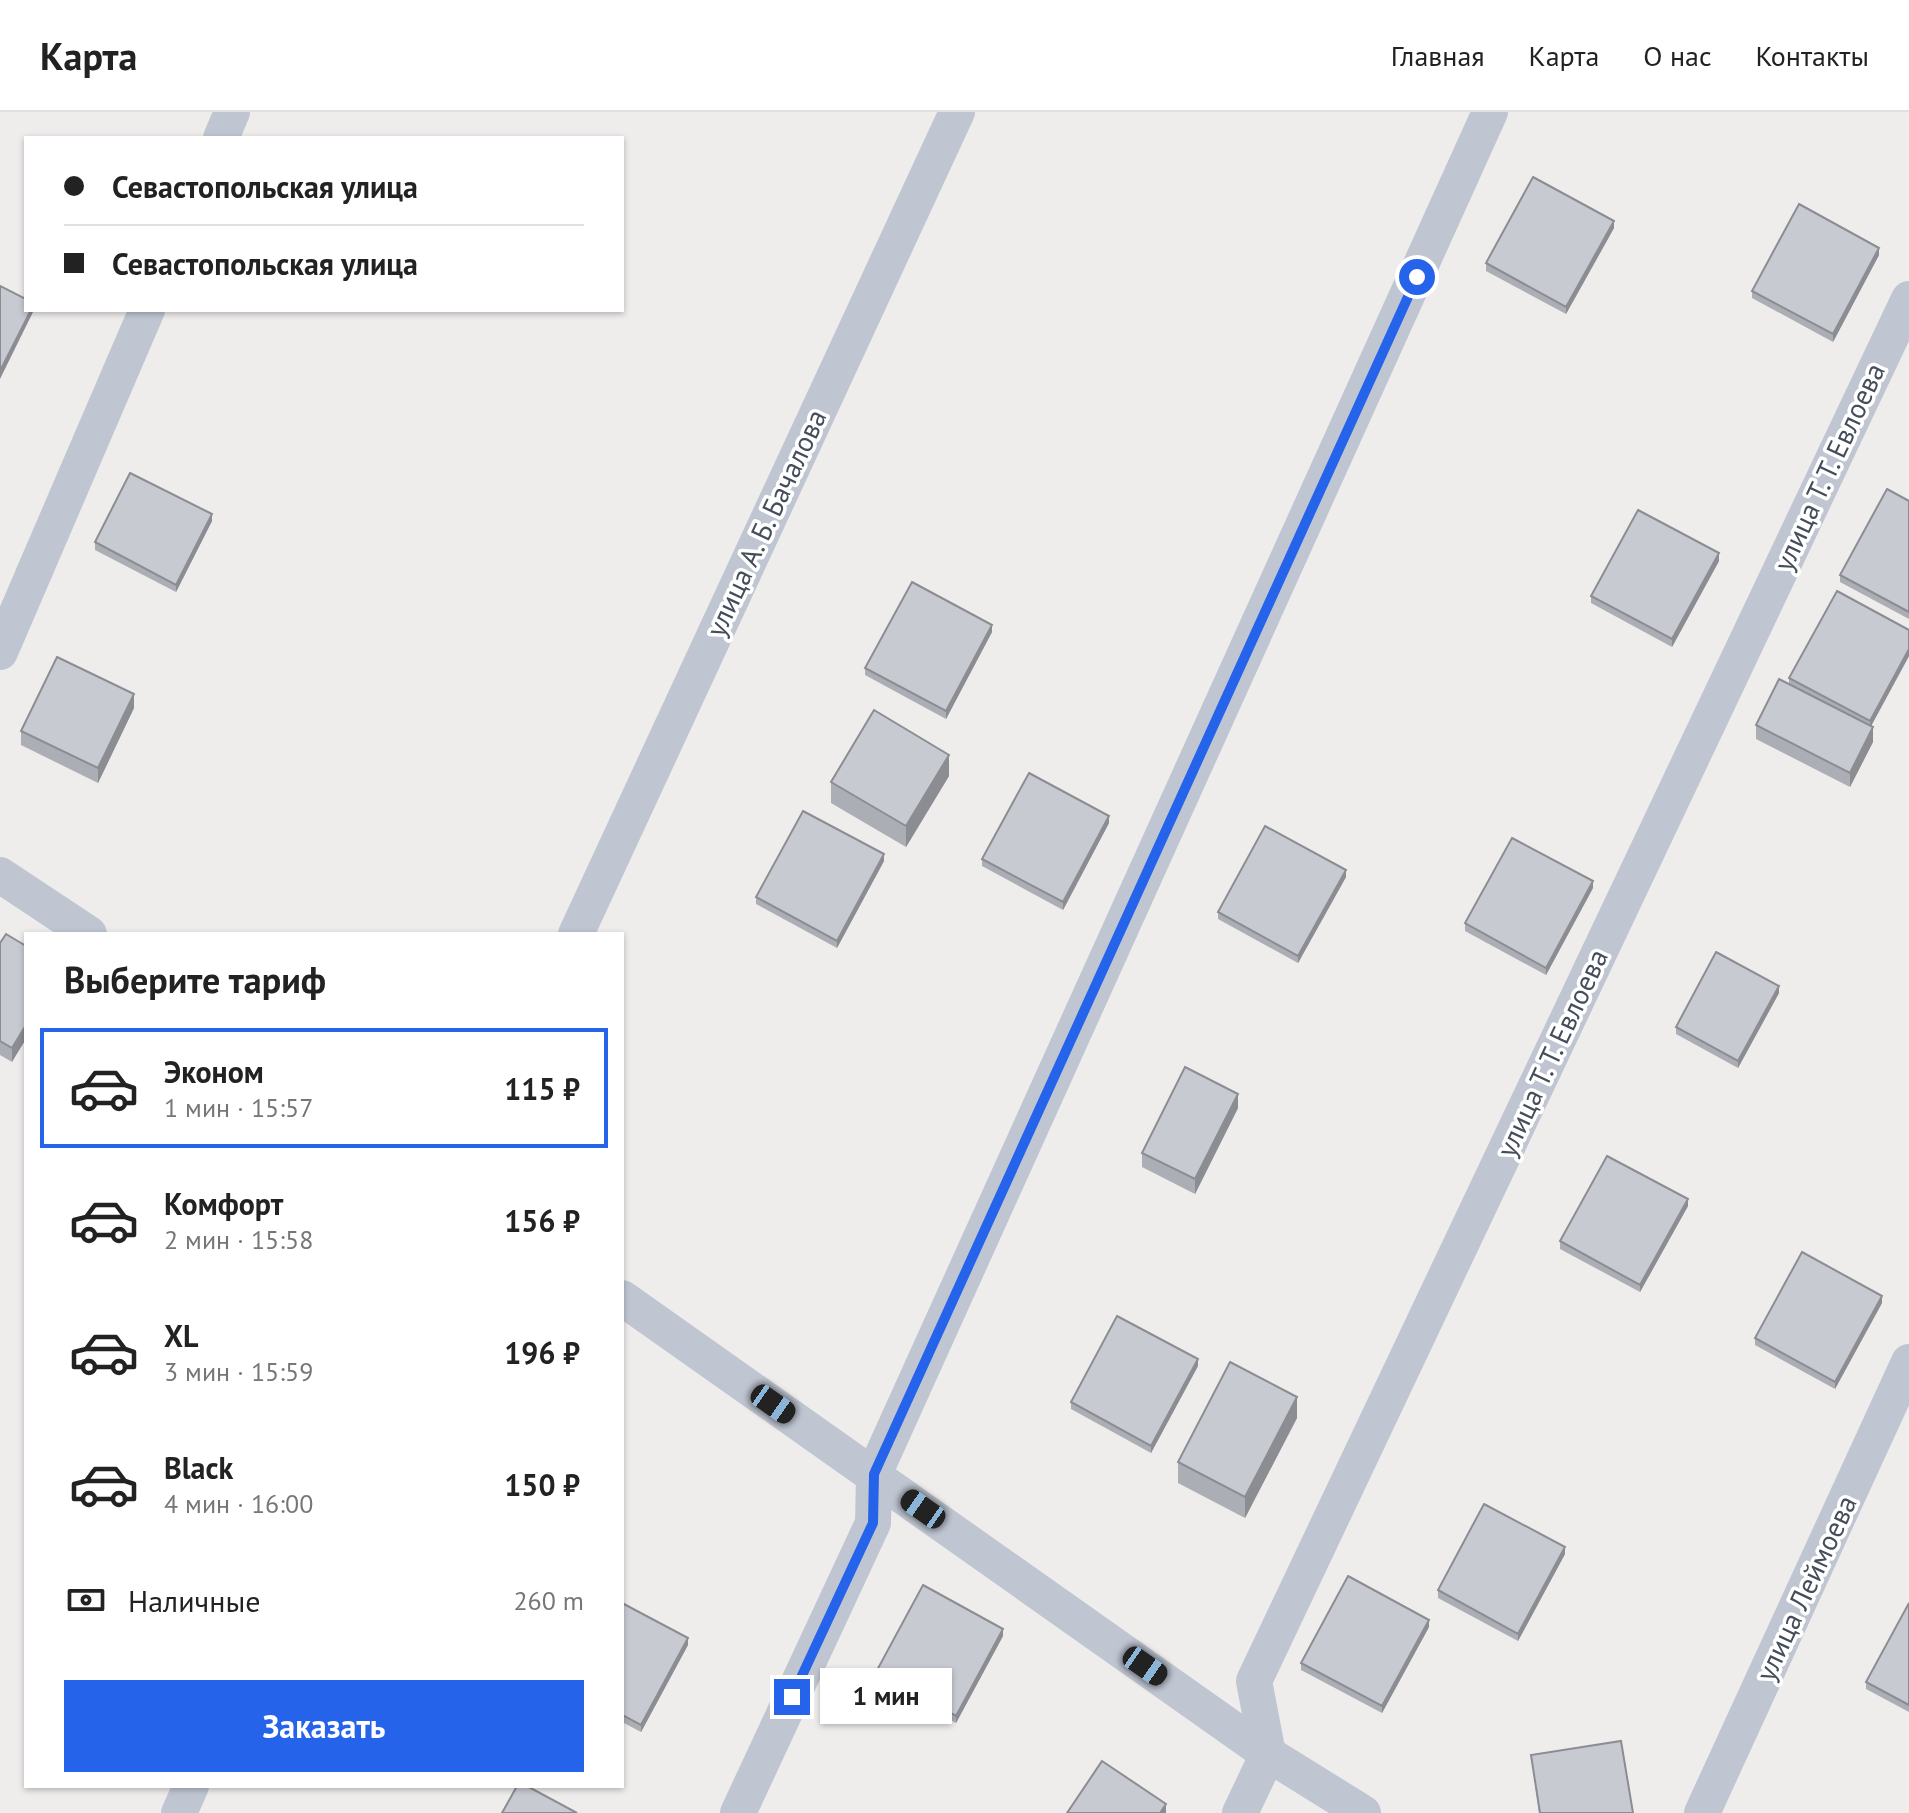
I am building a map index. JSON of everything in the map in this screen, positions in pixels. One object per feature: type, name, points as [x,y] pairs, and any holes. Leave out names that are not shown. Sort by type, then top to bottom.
[{"type":"street","points":[[222,136],[232,112]]},
{"type":"street","name":"улица А. Б. Бачалова","points":[[577,932],[957,112]]},
{"type":"street","points":[[738,1813],[873,1523],[874,1474],[1490,112]]},
{"type":"street","name":"улица Т. Т. Евлоева","points":[[1268,1754],[1254,1681],[1909,299]]},
{"type":"street","points":[[0,652],[146,312]]},
{"type":"street","points":[[0,875],[86,932]]},
{"type":"street","points":[[624,1299],[1268,1754],[1363,1813]]},
{"type":"street","name":"улица Леймоева","points":[[1702,1813],[1909,1362]]},
{"type":"street","points":[[1240,1813],[1268,1754]]},
{"type":"street","points":[[179,1813],[190,1788]]},
{"type":"building","points":[[1533,177],[1614,221],[1566,307],[1486,263]]},
{"type":"building","points":[[1799,204],[1879,248],[1833,334],[1752,291]]},
{"type":"building","points":[[0,286],[24,298],[24,312],[30,312],[0,371]]},
{"type":"building","points":[[130,473],[212,514],[176,585],[95,542]]},
{"type":"building","points":[[1887,489],[1909,501],[1909,612],[1840,575]]},
{"type":"building","points":[[1638,510],[1719,553],[1672,639],[1591,596]]},
{"type":"building","points":[[912,582],[992,625],[946,711],[865,668]]},
{"type":"building","points":[[1837,591],[1909,630],[1909,649],[1870,721],[1789,678]]},
{"type":"building","points":[[57,657],[134,694],[98,768],[21,731]]},
{"type":"building","points":[[1779,679],[1873,727],[1850,773],[1756,725]]},
{"type":"building","points":[[874,710],[949,755],[906,826],[831,782]]},
{"type":"building","points":[[1029,773],[1109,816],[1063,902],[982,859]]},
{"type":"building","points":[[803,811],[884,854],[837,941],[756,897]]},
{"type":"building","points":[[1265,826],[1346,870],[1298,956],[1218,912]]},
{"type":"building","points":[[1512,838],[1593,881],[1546,968],[1465,923]]},
{"type":"building","points":[[6,934],[24,945],[24,1028],[12,1048],[0,1041],[0,943]]},
{"type":"building","points":[[1716,952],[1779,986],[1738,1061],[1676,1027]]},
{"type":"building","points":[[1185,1067],[1238,1094],[1195,1179],[1142,1153]]},
{"type":"building","points":[[1607,1156],[1688,1199],[1640,1285],[1560,1241]]},
{"type":"building","points":[[1802,1252],[1882,1296],[1835,1382],[1755,1338]]},
{"type":"building","points":[[1117,1316],[1198,1359],[1151,1446],[1071,1402]]},
{"type":"building","points":[[1230,1362],[1297,1397],[1245,1497],[1178,1462]]},
{"type":"building","points":[[1484,1504],[1565,1547],[1518,1634],[1438,1590]]},
{"type":"building","points":[[1348,1576],[1429,1620],[1382,1706],[1301,1663]]},
{"type":"building","points":[[923,1585],[1003,1629],[956,1716],[876,1672]]},
{"type":"building","points":[[1909,1603],[1909,1705],[1866,1682]]},
{"type":"building","points":[[624,1604],[688,1638],[641,1725],[624,1716]]},
{"type":"building","points":[[1621,1741],[1633,1813],[1540,1813],[1531,1755]]},
{"type":"building","points":[[1102,1761],[1166,1804],[1160,1813],[1067,1813]]},
{"type":"building","points":[[516,1788],[531,1788],[577,1813],[502,1813]]},
{"type":"route","points":[[792,1697],[873,1523],[874,1474],[1417,277]]}]
